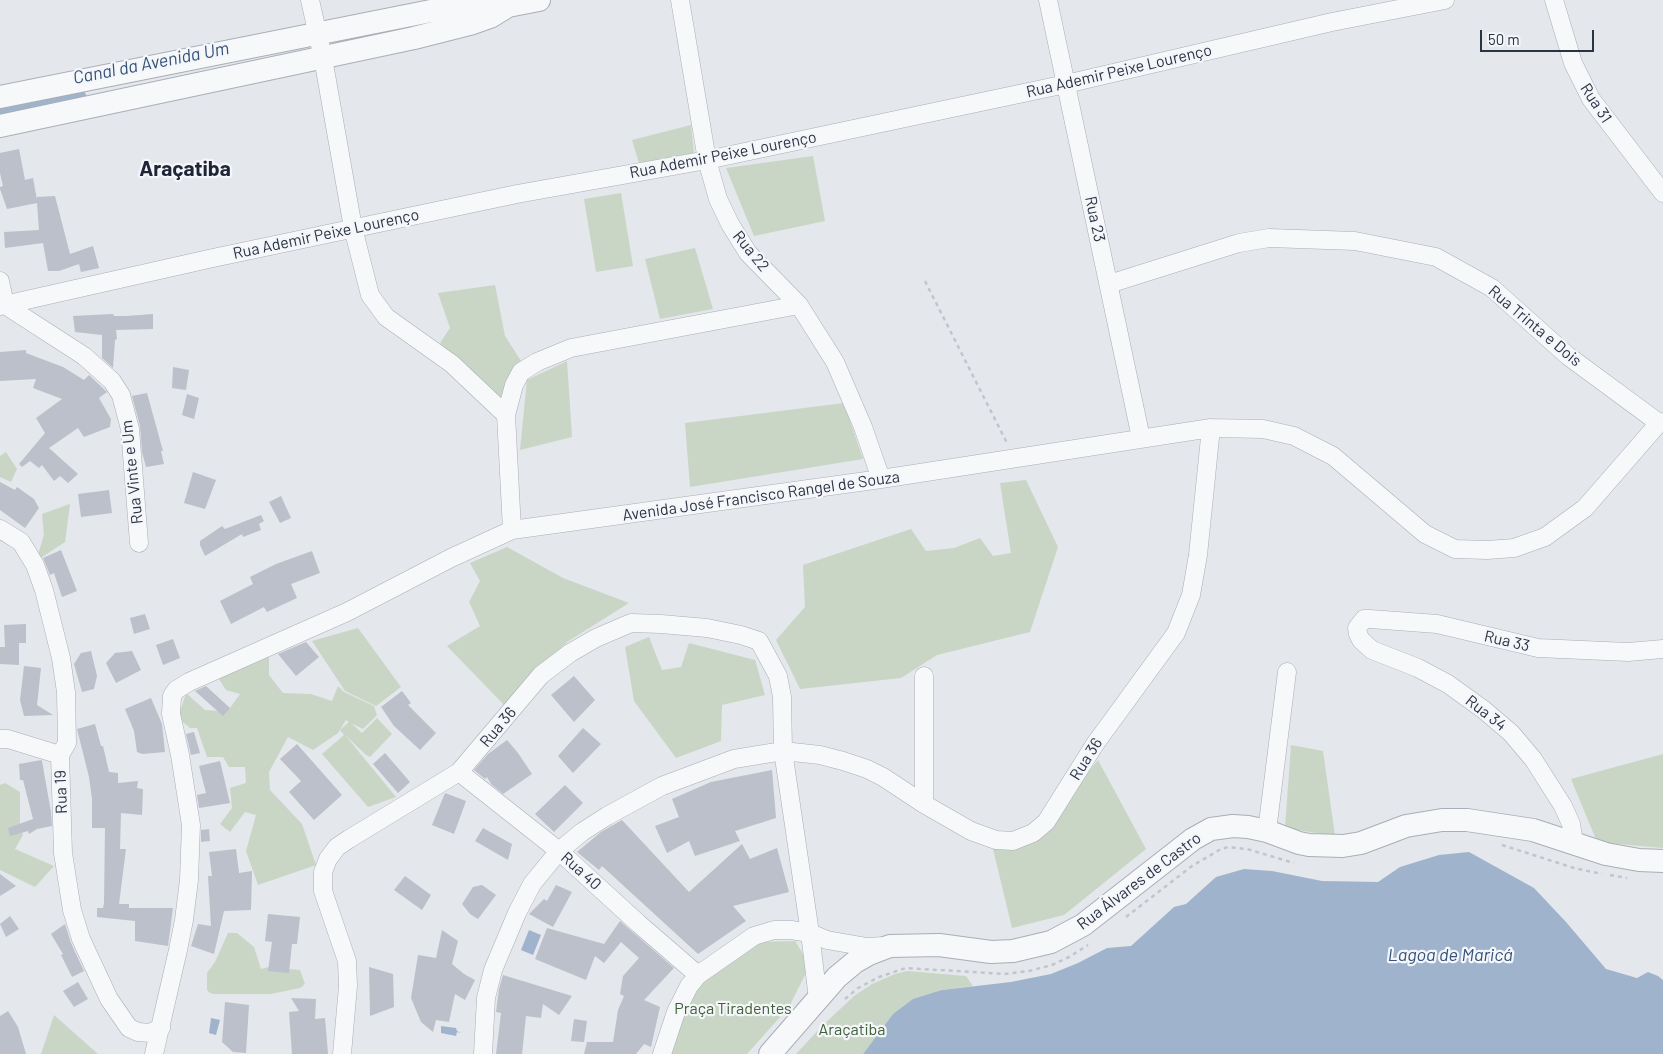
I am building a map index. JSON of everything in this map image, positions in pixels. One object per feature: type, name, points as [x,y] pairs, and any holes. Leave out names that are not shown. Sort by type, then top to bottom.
[{"type":"street","points":[[310,0],[353,228],[370,295],[386,317],[452,364],[506,415]]},
{"type":"street","points":[[0,126],[320,46],[471,3],[488,2],[508,6],[539,0]]},
{"type":"street","name":"Rua 22","points":[[680,0],[707,160],[718,199],[730,224],[748,253],[799,305],[835,362],[863,427],[881,479]]},
{"type":"street","name":"Rua 23","points":[[1048,0],[1141,438]]},
{"type":"street","name":"Rua Ademir Peixe Lourenço","points":[[3,306],[353,228],[516,194],[707,160],[1066,84],[1332,22],[1445,0]]},
{"type":"street","name":"Rua 31","points":[[1554,0],[1573,64],[1591,99],[1663,193]]},
{"type":"street","points":[[0,97],[320,46]]},
{"type":"street","name":"Rua Trinta e Dois","points":[[1109,284],[1239,243],[1269,238],[1355,241],[1436,257],[1492,288],[1568,356],[1661,422]]},
{"type":"street","points":[[0,281],[3,306]]},
{"type":"street","points":[[512,530],[506,415],[514,385],[521,372],[536,362],[571,348],[799,305]]},
{"type":"street","name":"Rua Vinte e Um","points":[[3,306],[84,356],[112,381],[121,395],[130,429],[139,543]]},
{"type":"street","name":"Avenida José Francisco Rangel de Souza","points":[[154,1054],[184,920],[189,880],[191,825],[180,755],[171,714],[172,696],[176,690],[189,682],[347,612],[451,558],[512,530],[881,479],[1211,428],[1263,429],[1294,436],[1333,456],[1425,534],[1455,549],[1487,550],[1514,548],[1545,537],[1585,508],[1661,422]]},
{"type":"street","name":"Rua 36","points":[[483,1054],[486,998],[493,970],[502,945],[532,884],[558,851],[607,816],[662,786],[734,759],[783,751],[820,755],[867,769],[971,831],[996,840],[1023,838],[1033,833],[1046,822],[1095,744],[1176,633],[1191,595],[1198,555],[1211,428]]},
{"type":"street","name":"Rua 19","points":[[0,529],[21,542],[35,564],[44,590],[61,658],[66,692],[67,743],[60,755],[63,854],[72,910],[80,939],[109,1000],[129,1028],[138,1032],[150,1033],[161,1028]]},
{"type":"street","name":"Rua 33","points":[[1357,628],[1364,619],[1370,619],[1437,624],[1538,648],[1628,652],[1663,649]]},
{"type":"street","name":"Rua 36","points":[[342,1054],[348,986],[346,961],[324,891],[323,872],[328,859],[337,847],[349,839],[459,772],[541,675],[570,653],[596,638],[631,623],[707,628],[759,641],[778,676],[782,698],[783,751],[818,999]]},
{"type":"street","name":"Rua 34","points":[[1357,628],[1360,640],[1372,650],[1418,668],[1448,684],[1512,733],[1533,759],[1563,806],[1571,824],[1573,836],[1568,841]]},
{"type":"street","points":[[1268,831],[1287,672]]},
{"type":"street","points":[[924,676],[924,804]]},
{"type":"street","points":[[0,740],[8,739],[60,755]]},
{"type":"street","name":"Rua 40","points":[[459,772],[558,851],[698,975]]},
{"type":"street","name":"Rua Álvares de Castro","points":[[770,1054],[837,977],[855,962],[890,946],[939,945],[992,952],[1013,951],[1051,942],[1083,925],[1202,833],[1211,830],[1233,826],[1268,831],[1285,839],[1309,845],[1343,846],[1361,843],[1406,826],[1442,820],[1467,820],[1533,830],[1606,854],[1639,860],[1663,861]]},
{"type":"street","points":[[662,1054],[676,1012],[689,986],[698,975],[754,936],[774,930],[791,930],[810,933],[827,940],[852,945],[867,947],[890,946]]},
{"type":"path","points":[[925,281],[1014,458]]},
{"type":"path","points":[[1496,843],[1574,868],[1628,878]]},
{"type":"path","points":[[1122,921],[1192,866],[1221,849],[1228,847],[1247,849],[1297,863]]},
{"type":"path","points":[[842,1001],[858,988],[895,970],[906,968],[1004,974],[1029,971],[1052,965],[1090,944]]},
{"type":"green space","points":[[691,125],[694,153],[639,163],[632,140]]},
{"type":"green space","points":[[813,156],[825,221],[754,236],[726,168]]},
{"type":"green space","points":[[621,193],[633,266],[596,272],[584,199]]},
{"type":"green space","points":[[695,248],[713,309],[660,319],[645,259]]},
{"type":"green space","points":[[495,285],[505,336],[523,364],[501,405],[440,343],[450,328],[438,293]]},
{"type":"green space","points":[[567,361],[572,437],[520,450],[527,380]]},
{"type":"green space","points":[[844,403],[863,459],[690,487],[685,423]]},
{"type":"green space","points":[[6,452],[17,469],[11,482],[0,477],[0,456]]},
{"type":"green space","points":[[1026,480],[1058,547],[1030,632],[937,655],[901,678],[800,689],[776,640],[805,607],[803,565],[911,529],[926,551],[954,548],[980,538],[993,556],[1011,553],[1000,483]]},
{"type":"green space","points":[[70,504],[65,542],[36,561],[44,535],[42,514]]},
{"type":"green space","points":[[507,547],[563,578],[629,603],[567,642],[505,706],[447,646],[480,626],[469,602],[480,581],[470,563]]},
{"type":"green space","points":[[358,628],[401,687],[376,706],[345,691],[312,641]]},
{"type":"green space","points":[[649,637],[662,670],[681,667],[689,643],[755,660],[765,695],[722,705],[721,741],[676,758],[634,701],[625,647]]},
{"type":"green space","points":[[269,650],[269,675],[283,693],[311,694],[332,701],[338,686],[344,692],[374,706],[377,715],[363,729],[351,723],[362,733],[377,718],[392,734],[370,757],[345,735],[396,797],[368,807],[322,754],[344,735],[340,730],[349,722],[346,720],[338,733],[313,750],[288,737],[269,772],[270,790],[302,824],[316,865],[258,885],[246,851],[256,815],[245,812],[230,832],[220,824],[232,808],[230,788],[246,783],[245,767],[229,767],[223,757],[207,757],[197,728],[190,728],[178,718],[186,693],[205,710],[219,711],[230,708],[240,694],[226,690],[217,676]]},
{"type":"green space","points":[[1291,745],[1323,751],[1335,836],[1285,828]]},
{"type":"green space","points":[[1663,754],[1663,848],[1597,842],[1571,779]]},
{"type":"green space","points":[[1098,760],[1146,849],[1064,915],[1012,928],[993,849],[1030,843]]},
{"type":"green space","points":[[5,783],[20,792],[20,824],[23,835],[15,849],[54,866],[35,887],[0,870],[0,785]]},
{"type":"green space","points":[[228,933],[237,933],[254,947],[261,969],[269,967],[300,970],[305,984],[300,988],[271,994],[210,993],[207,990],[207,973],[215,962]]},
{"type":"green space","name":"Praça Tiradentes","points":[[795,941],[810,965],[789,1007],[747,1054],[671,1054],[673,1031],[703,981],[759,942]]},
{"type":"green space","name":"Araçatiba","points":[[907,971],[966,976],[973,986],[942,990],[893,1014],[863,1054],[796,1054],[854,996],[872,984]]},
{"type":"green space","points":[[54,1015],[98,1054],[41,1054]]},
{"type":"water","name":"Lagoa de Maricá","points":[[1469,852],[1534,888],[1606,969],[1637,978],[1648,972],[1663,980],[1663,1054],[863,1054],[893,1014],[913,999],[942,990],[1011,982],[1051,974],[1107,948],[1131,946],[1174,907],[1186,904],[1216,877],[1244,869],[1272,871],[1322,881],[1378,882],[1400,867],[1439,855]]},
{"type":"water","points":[[529,930],[541,935],[533,955],[521,950]]},
{"type":"water","points":[[211,1018],[220,1020],[216,1035],[209,1033]]},
{"type":"water","points":[[441,1026],[456,1028],[461,1033],[457,1032],[456,1036],[441,1033]]},
{"type":"building","points":[[19,149],[25,180],[33,178],[36,197],[55,196],[70,254],[93,246],[99,268],[81,272],[79,264],[59,271],[48,271],[43,243],[5,248],[4,232],[39,230],[37,203],[7,209],[0,189],[3,186],[0,173],[0,153]]},
{"type":"building","points":[[113,314],[114,316],[126,316],[153,314],[153,329],[116,330],[117,339],[115,340],[113,368],[102,358],[102,335],[75,332],[73,316]]},
{"type":"building","points":[[26,350],[26,353],[63,367],[84,380],[89,375],[107,392],[99,398],[111,419],[110,427],[84,437],[78,428],[49,448],[78,474],[68,483],[60,476],[54,481],[42,465],[39,468],[30,461],[22,467],[19,464],[45,433],[36,418],[62,399],[33,388],[36,379],[0,381],[0,352]]},
{"type":"building","points":[[173,367],[189,370],[186,390],[172,388]]},
{"type":"building","points":[[147,393],[163,451],[161,451],[164,464],[146,467],[142,452],[140,426],[132,396]]},
{"type":"building","points":[[187,394],[199,398],[194,419],[182,415]]},
{"type":"building","points":[[193,472],[216,480],[205,509],[184,503]]},
{"type":"building","points":[[0,482],[15,490],[17,487],[34,499],[39,508],[25,528],[0,510]]},
{"type":"building","points":[[109,490],[112,513],[81,517],[78,494]]},
{"type":"building","points":[[281,496],[291,518],[280,523],[269,502]]},
{"type":"building","points":[[261,515],[264,521],[259,524],[261,530],[243,537],[242,534],[205,556],[200,541],[222,526],[225,529]]},
{"type":"building","points":[[61,550],[77,591],[62,597],[54,573],[50,575],[43,558]]},
{"type":"building","points":[[312,551],[320,573],[291,584],[297,598],[267,612],[264,607],[231,624],[220,601],[253,584],[250,577],[276,564]]},
{"type":"building","points":[[145,614],[150,629],[134,634],[130,618]]},
{"type":"building","points":[[26,624],[26,643],[19,643],[19,665],[0,664],[0,647],[5,647],[4,625]]},
{"type":"building","points":[[173,639],[180,658],[163,665],[156,645]]},
{"type":"building","points":[[306,642],[319,657],[296,676],[278,654]]},
{"type":"building","points":[[91,651],[97,676],[94,689],[82,692],[74,664],[81,653]]},
{"type":"building","points":[[132,651],[141,670],[116,683],[106,663],[115,653]]},
{"type":"building","points":[[24,666],[41,668],[37,705],[53,715],[24,716],[20,700]]},
{"type":"building","points":[[574,676],[595,700],[574,722],[551,695]]},
{"type":"building","points":[[206,686],[230,708],[223,716],[195,691]]},
{"type":"building","points":[[402,691],[411,703],[408,705],[436,733],[420,750],[394,726],[381,707]]},
{"type":"building","points":[[151,698],[162,724],[165,752],[142,754],[137,752],[134,731],[125,709]]},
{"type":"building","points":[[95,724],[101,746],[103,746],[109,772],[118,773],[118,783],[138,781],[137,788],[143,789],[142,815],[121,813],[120,849],[126,849],[119,904],[129,904],[129,908],[173,908],[168,946],[135,941],[135,921],[97,917],[97,908],[103,908],[104,903],[105,828],[92,828],[92,799],[89,777],[77,729]]},
{"type":"building","points":[[583,728],[601,744],[573,773],[558,756]]},
{"type":"building","points":[[194,732],[200,753],[191,755],[186,734]]},
{"type":"building","points":[[507,740],[532,774],[503,794],[491,784],[487,777],[485,779],[474,770],[488,754]]},
{"type":"building","points":[[297,744],[342,795],[314,820],[289,792],[301,781],[280,759]]},
{"type":"building","points":[[385,753],[410,782],[398,793],[373,764]]},
{"type":"building","points":[[41,760],[52,826],[37,829],[29,834],[28,831],[10,836],[8,828],[33,819],[23,780],[20,780],[19,764]]},
{"type":"building","points":[[220,761],[230,803],[199,808],[197,795],[206,793],[199,766]]},
{"type":"building","points":[[772,770],[776,818],[735,831],[740,841],[695,856],[689,841],[667,853],[655,826],[679,817],[672,799],[711,782]]},
{"type":"building","points":[[565,785],[583,803],[554,832],[535,814]]},
{"type":"building","points":[[445,793],[466,801],[454,834],[432,825]]},
{"type":"building","points":[[622,820],[689,892],[742,844],[750,859],[777,848],[789,892],[733,906],[746,921],[698,954],[602,866],[599,870],[577,852],[601,832]]},
{"type":"building","points":[[483,828],[512,844],[508,860],[475,841]]},
{"type":"building","points":[[209,829],[210,841],[201,842],[201,830]]},
{"type":"building","points":[[236,849],[239,873],[252,871],[251,910],[224,911],[214,954],[191,946],[198,924],[211,926],[208,876],[212,876],[209,852]]},
{"type":"building","points":[[0,874],[16,886],[0,896]]},
{"type":"building","points":[[405,876],[431,895],[422,910],[394,890]]},
{"type":"building","points":[[482,885],[496,895],[478,919],[470,914],[462,904],[473,887]]},
{"type":"building","points":[[556,885],[572,892],[553,927],[529,914],[544,899],[547,901]]},
{"type":"building","points":[[268,914],[300,917],[297,944],[292,944],[289,973],[268,971],[272,942],[265,941]]},
{"type":"building","points":[[10,916],[19,929],[6,937],[0,924]]},
{"type":"building","points":[[620,921],[674,968],[644,1000],[660,1007],[651,1047],[644,1044],[636,1054],[584,1054],[587,1042],[613,1042],[618,1010],[624,996],[620,994],[623,976],[639,958],[621,942],[604,963],[595,956],[586,980],[535,959],[547,928],[604,944]]},
{"type":"building","points":[[65,924],[71,943],[84,971],[72,977],[61,955],[63,954],[51,934]]},
{"type":"building","points":[[442,930],[458,941],[452,964],[475,980],[465,1000],[455,994],[449,1022],[436,1020],[433,1032],[421,1022],[411,998],[418,955],[436,958]]},
{"type":"building","points":[[369,967],[393,974],[394,1007],[370,1016]]},
{"type":"building","points":[[503,975],[572,996],[559,1015],[543,1004],[541,1018],[526,1016],[522,1054],[496,1054],[501,1013],[496,1012]]},
{"type":"building","points":[[78,982],[88,999],[74,1007],[63,991]]},
{"type":"building","points":[[291,998],[316,999],[315,1019],[325,1018],[328,1054],[292,1054],[289,1012],[299,1011]]},
{"type":"building","points":[[225,1002],[249,1005],[246,1053],[233,1052],[222,1042]]},
{"type":"building","points":[[8,1011],[18,1027],[26,1054],[0,1054],[0,1016]]},
{"type":"building","points":[[574,1019],[587,1021],[584,1042],[571,1041]]},
{"type":"waterway","name":"Canal da Avenida Um","points":[[0,114],[79,98]]},
{"type":"district","name":"Araçatiba","points":[[185,169]]}]
